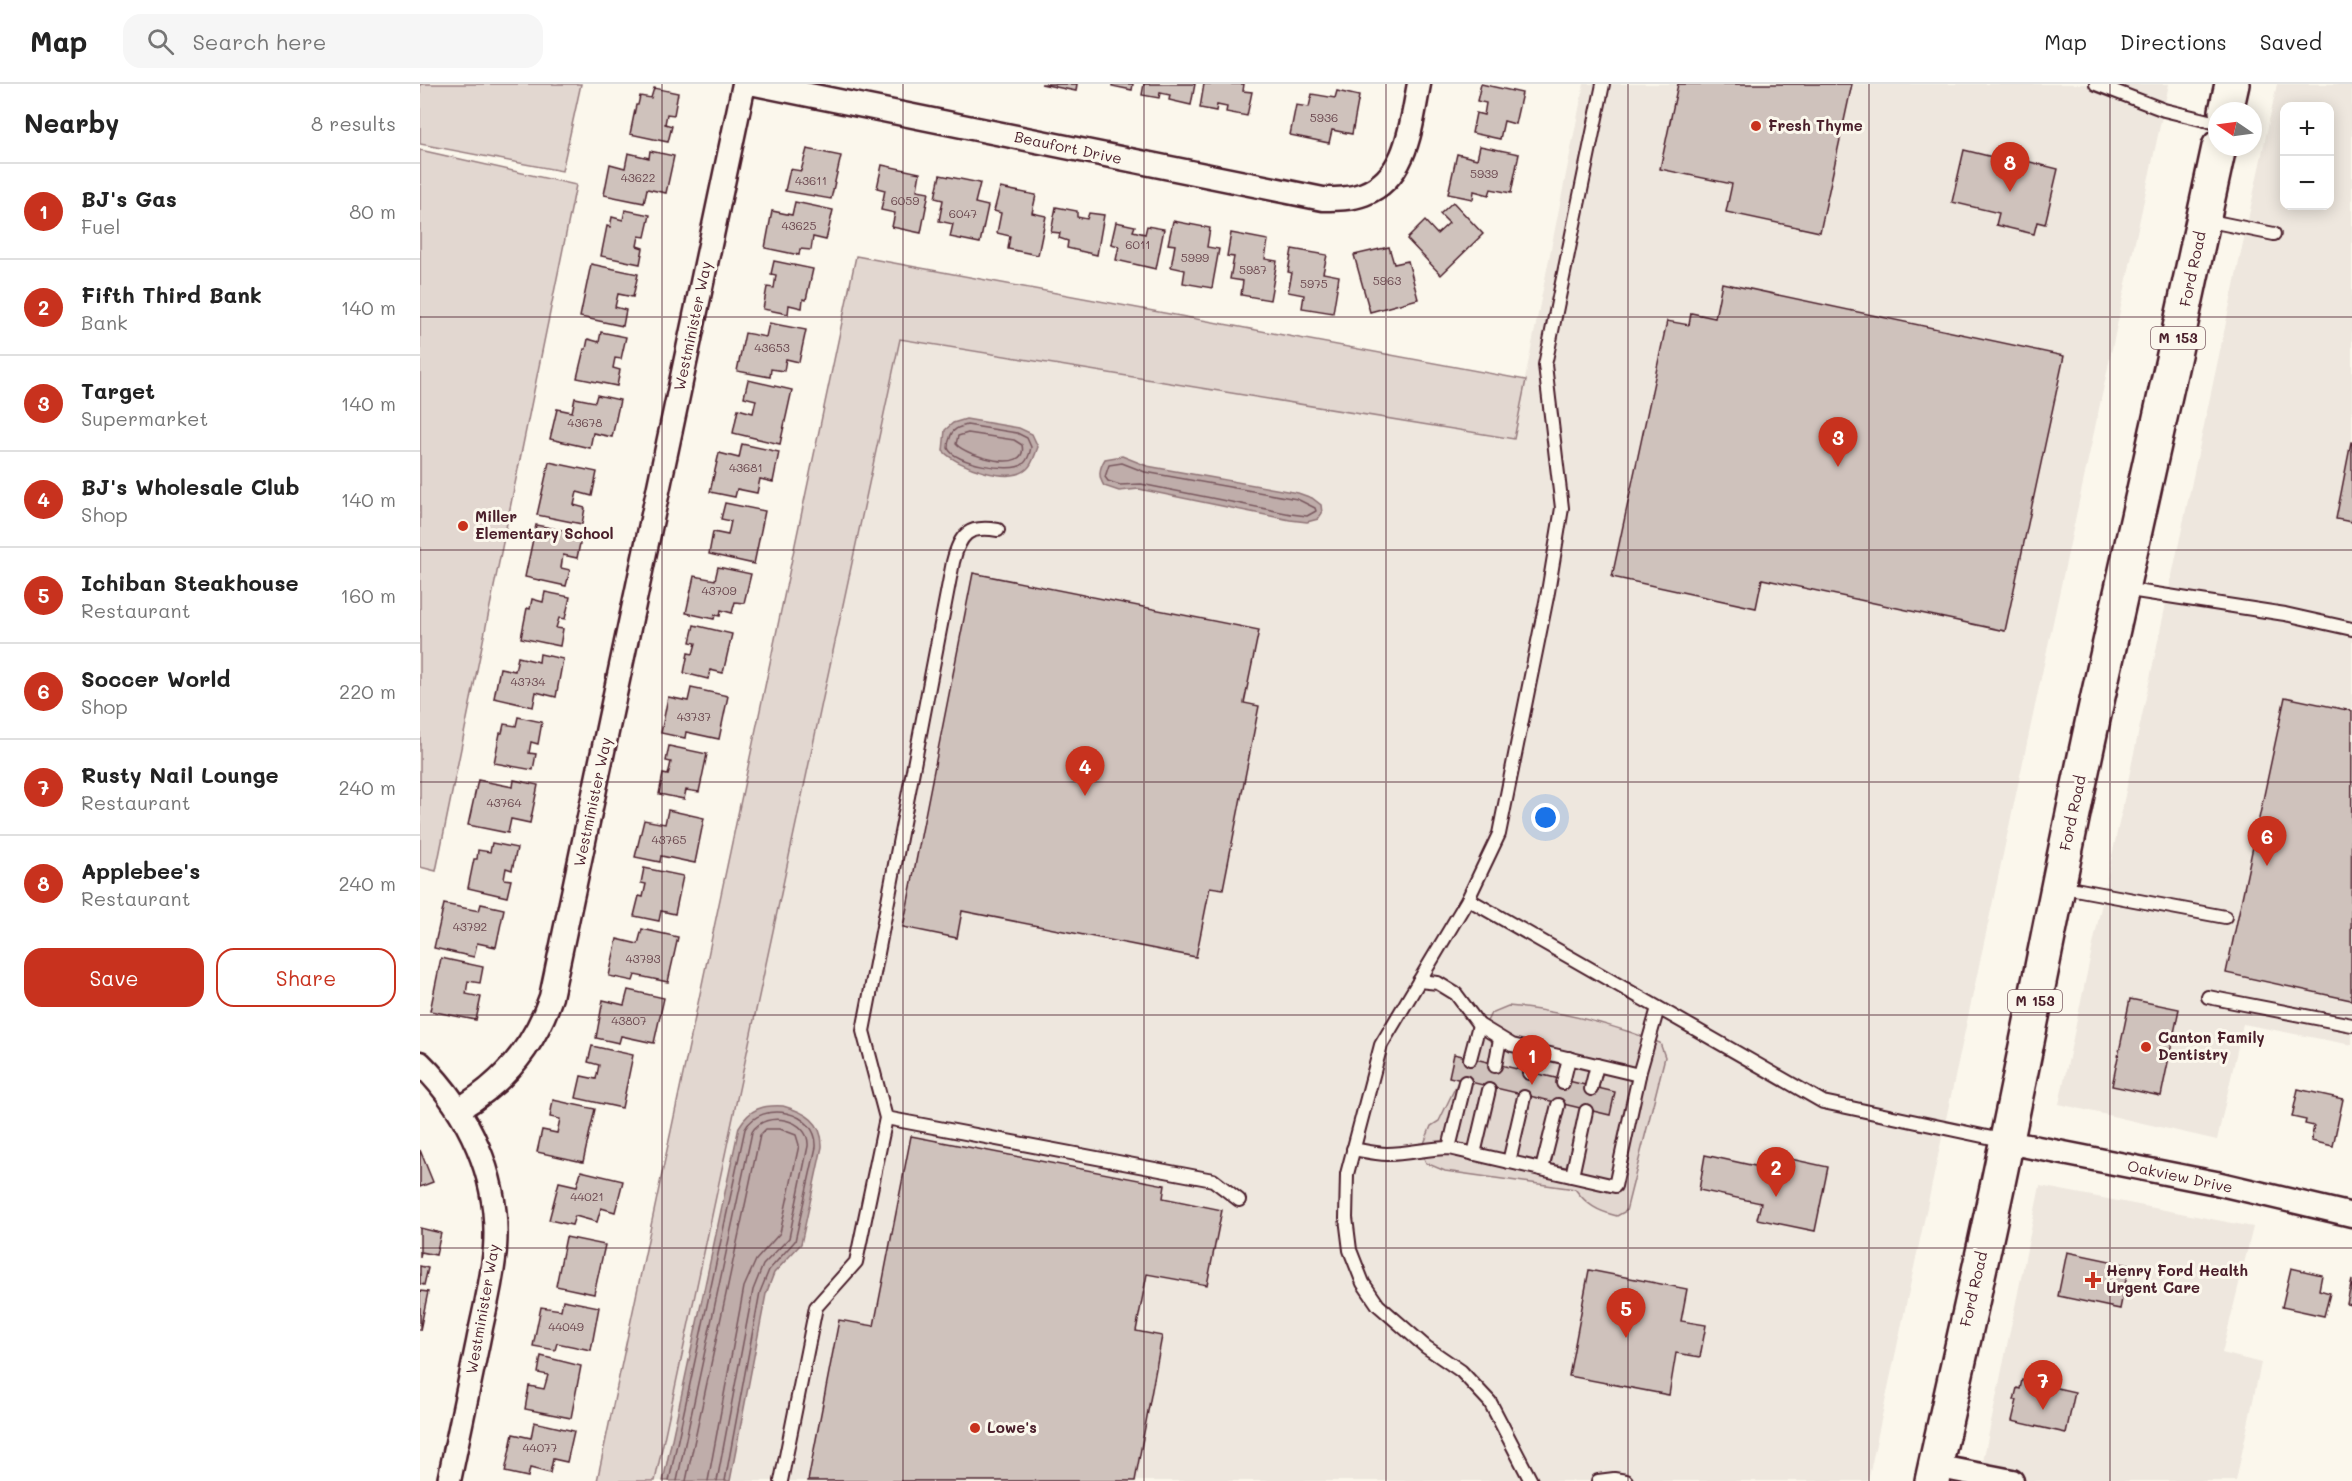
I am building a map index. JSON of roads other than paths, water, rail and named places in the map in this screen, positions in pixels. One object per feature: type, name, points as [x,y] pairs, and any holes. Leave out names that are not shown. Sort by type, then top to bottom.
[{"type":"main road","points":[[2228,102],[2232,84]]},
{"type":"main road","name":"Ford Road","points":[[1934,1473],[2007,1142],[2058,886],[2122,589],[2163,414],[2216,156]]},
{"type":"street","name":"Westminister Way","points":[[449,1481],[493,1268],[496,1223],[491,1186],[476,1141],[459,1109],[493,1086],[517,1062],[536,1035],[552,997],[744,84]]},
{"type":"street","name":"Beaufort Drive","points":[[755,84],[1323,200],[1365,194],[1392,174],[1403,156],[1419,84]]},
{"type":"street","points":[[420,1063],[445,1089],[459,1109]]},
{"type":"street","name":"Oakview Drive","points":[[2007,1142],[2217,1184],[2352,1215]]},
{"type":"street","points":[[1934,1473],[2012,1481]]},
{"type":"lane","points":[[1531,1481],[1490,1402],[1461,1371],[1401,1327],[1378,1305],[1363,1283],[1350,1250],[1346,1218],[1347,1174],[1381,1045],[1468,899],[1498,834],[1562,508],[1545,365],[1603,84]]},
{"type":"lane","points":[[2096,84],[2164,110],[2208,121]]},
{"type":"lane","points":[[2203,220],[2274,234]]},
{"type":"lane","points":[[781,1481],[816,1307],[856,1262],[886,1118],[863,1031],[958,544],[968,531],[982,527],[998,530]]},
{"type":"lane","points":[[2122,589],[2285,614],[2352,628]]},
{"type":"lane","points":[[2058,886],[2225,916]]},
{"type":"lane","points":[[1468,899],[1823,1102],[2007,1142]]},
{"type":"lane","points":[[1419,981],[1437,983],[1456,994],[1479,1025],[1500,1039],[1534,1050],[1639,1075]]},
{"type":"lane","points":[[2208,997],[2352,1024]]},
{"type":"lane","points":[[1353,1149],[1385,1154],[1407,1153],[1427,1148],[1449,1148],[1615,1186],[1639,1075],[1658,1008]]},
{"type":"lane","points":[[1470,1059],[1479,1025]]},
{"type":"lane","points":[[1495,1066],[1500,1039]]},
{"type":"lane","points":[[1529,1073],[1534,1050]]},
{"type":"lane","points":[[1563,1083],[1569,1058]]},
{"type":"lane","points":[[1591,1089],[1597,1065]]},
{"type":"lane","points":[[1449,1148],[1465,1082]]},
{"type":"lane","points":[[1474,1154],[1489,1090]]},
{"type":"lane","points":[[1509,1162],[1524,1097]]},
{"type":"lane","points":[[1542,1169],[1557,1105]]},
{"type":"lane","points":[[1572,1176],[1586,1111]]},
{"type":"lane","points":[[886,1118],[1213,1180],[1239,1200]]},
{"type":"lane","points":[[1598,1481],[1614,1479],[1626,1481]]},
{"type":"water","points":[[966,419],[1019,428],[1032,434],[1038,447],[1029,467],[1019,473],[997,475],[972,468],[950,457],[943,451],[945,430],[953,423]]},
{"type":"water","points":[[1122,456],[1147,466],[1298,493],[1312,498],[1321,505],[1322,513],[1318,519],[1307,522],[1290,520],[1139,489],[1119,491],[1104,486],[1100,472],[1105,459]]},
{"type":"water","points":[[783,1106],[799,1111],[811,1119],[822,1138],[822,1147],[801,1244],[774,1273],[766,1294],[730,1481],[663,1481],[739,1127],[752,1112],[758,1109]]},
{"type":"place","name":"Fresh Thyme","points":[[1756,126]]},
{"type":"place","name":"Applebee's","points":[[2010,192]]},
{"type":"place","name":"Target","points":[[1838,467]]},
{"type":"place","name":"Miller Elementary School","points":[[463,526]]},
{"type":"place","name":"BJ's Wholesale Club","points":[[1085,796]]},
{"type":"place","name":"Soccer World","points":[[2267,866]]},
{"type":"place","name":"Canton Family Dentistry","points":[[2146,1047]]},
{"type":"place","name":"BJ's Gas","points":[[1532,1085]]},
{"type":"place","name":"Fifth Third Bank","points":[[1776,1197]]},
{"type":"place","name":"Henry Ford Health Urgent Care","points":[[2093,1280]]},
{"type":"place","name":"Ichiban Steakhouse","points":[[1626,1338]]},
{"type":"place","name":"Rusty Nail Lounge","points":[[2043,1410]]},
{"type":"place","name":"Lowe's","points":[[975,1428]]}]
